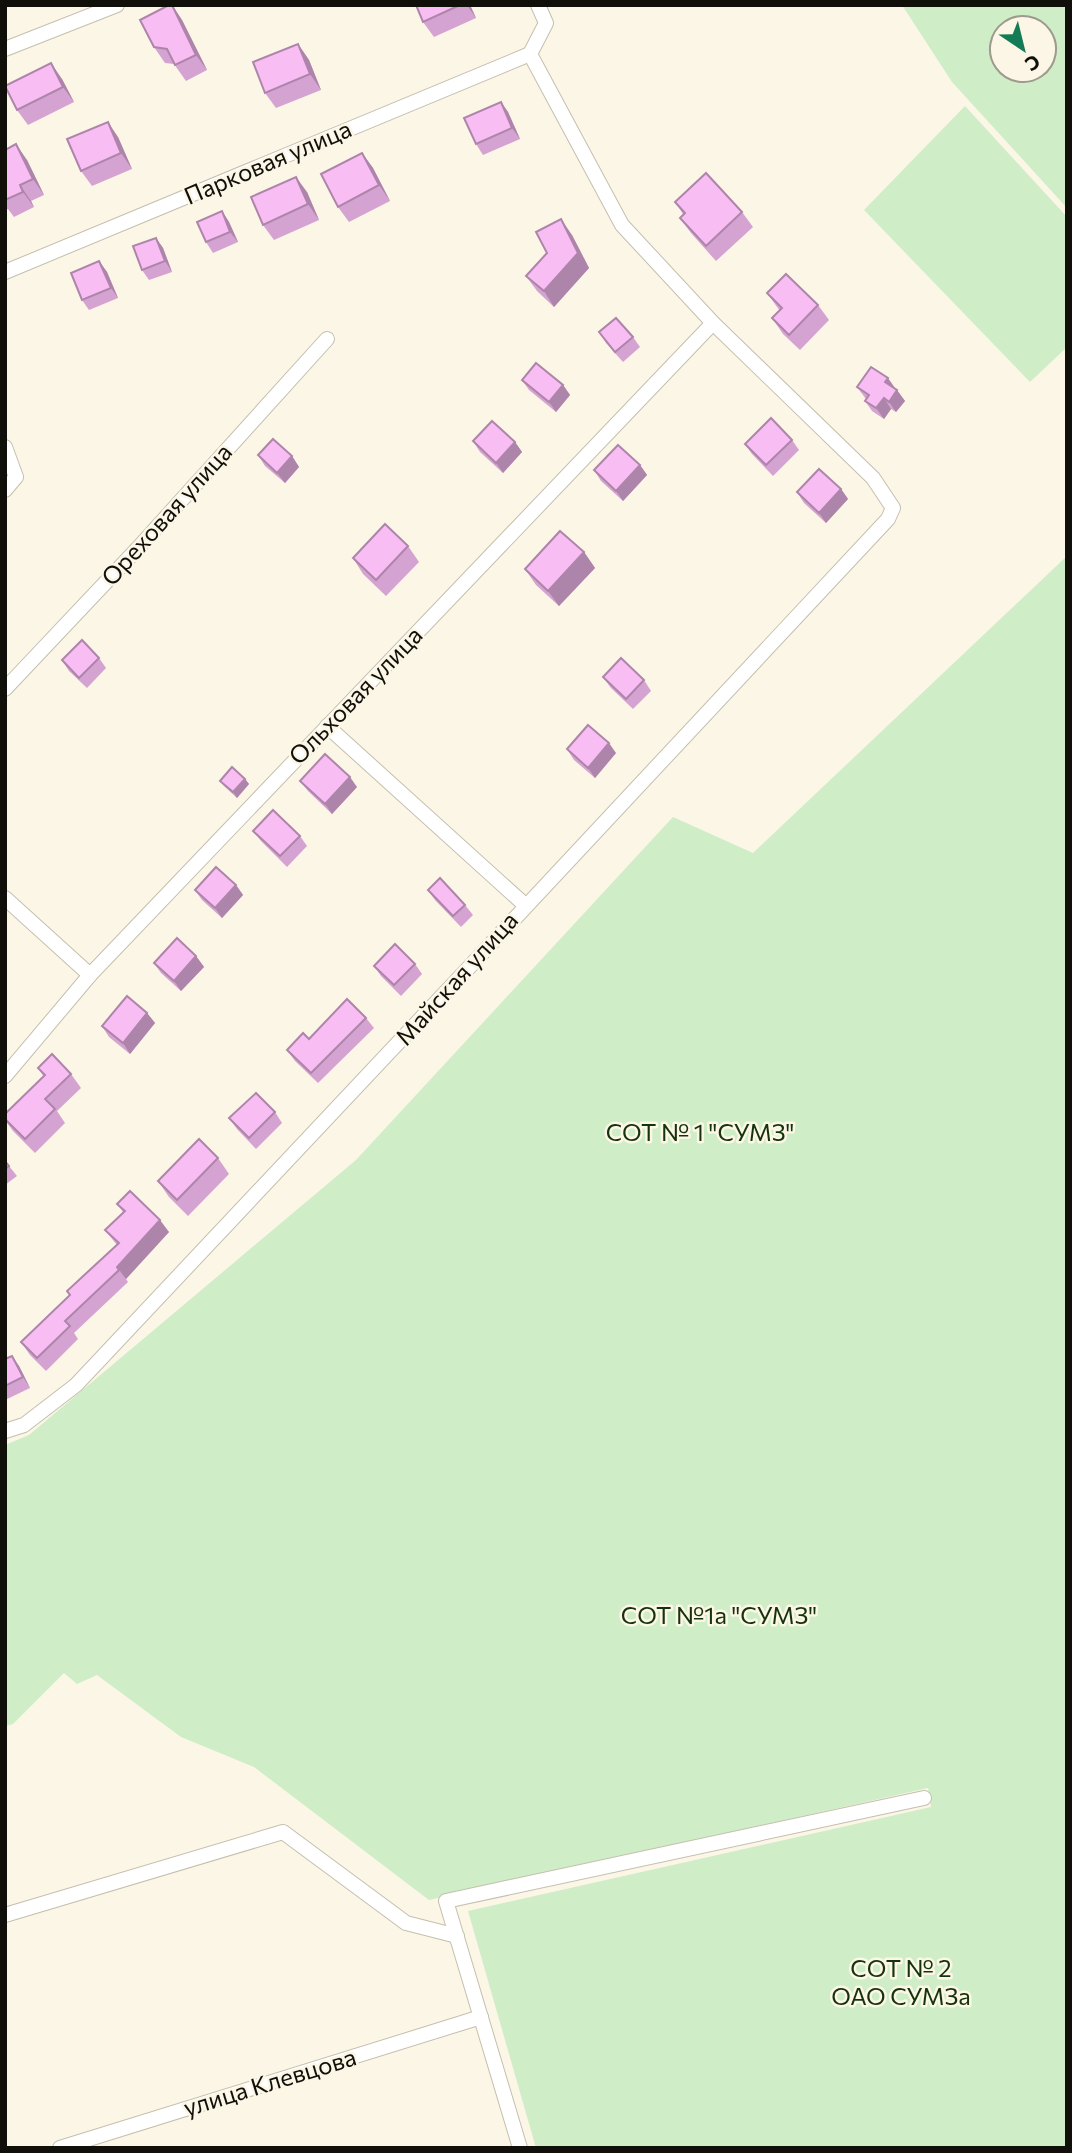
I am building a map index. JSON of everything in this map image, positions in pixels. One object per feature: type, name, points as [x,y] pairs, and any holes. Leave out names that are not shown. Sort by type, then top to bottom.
[{"type":"street","points":[[5,49],[117,5]]},
{"type":"street","points":[[538,5],[545,23],[530,54],[622,225],[713,323]]},
{"type":"street","name":"Парковая улица","points":[[5,272],[530,54]]},
{"type":"street","name":"Майская улица","points":[[5,1432],[23,1425],[76,1385],[888,519],[893,508],[873,478],[713,323]]},
{"type":"street","name":"Ольховая улица","points":[[5,1076],[90,975],[713,323]]},
{"type":"street","name":"Ореховая улица","points":[[5,689],[140,546],[327,339]]},
{"type":"street","points":[[5,447],[16,477],[5,490]]},
{"type":"street","points":[[327,726],[525,905]]},
{"type":"street","points":[[5,898],[90,975]]},
{"type":"street","points":[[520,2148],[446,1901],[923,1798]]},
{"type":"street","points":[[5,1916],[283,1832],[406,1923],[457,1936]]},
{"type":"street","name":"улица Клевцова","points":[[60,2148],[481,2017]]},
{"type":"green space","points":[[902,5],[1067,5],[1067,208],[952,82]]},
{"type":"green space","points":[[965,106],[1067,217],[1067,347],[1030,382],[864,210]]},
{"type":"green space","points":[[1067,556],[1067,2148],[536,2148],[468,1911],[931,1807],[928,1788],[429,1900],[254,1767],[181,1737],[97,1675],[77,1684],[64,1673],[13,1724],[5,1726],[5,1445],[29,1435],[356,1160],[673,817],[753,853]]},
{"type":"building","points":[[172,5],[196,55],[175,65],[167,49],[154,47],[140,20]]},
{"type":"building","points":[[416,5],[460,5],[423,22]]},
{"type":"building","points":[[298,44],[310,74],[265,93],[253,62]]},
{"type":"building","points":[[51,63],[63,87],[17,110],[5,86]]},
{"type":"building","points":[[501,102],[512,128],[476,144],[464,118]]},
{"type":"building","points":[[108,122],[121,153],[81,171],[67,139]]},
{"type":"building","points":[[16,144],[33,179],[20,185],[23,192],[5,200],[5,150]]},
{"type":"building","points":[[362,153],[379,185],[338,207],[321,174]]},
{"type":"building","points":[[706,173],[742,212],[706,246],[680,218],[685,213],[675,202]]},
{"type":"building","points":[[296,177],[308,204],[263,225],[251,197]]},
{"type":"building","points":[[222,211],[230,232],[206,242],[197,222]]},
{"type":"building","points":[[561,219],[578,253],[544,291],[526,276],[547,253],[536,232]]},
{"type":"building","points":[[156,238],[165,261],[142,270],[133,246]]},
{"type":"building","points":[[99,261],[111,288],[82,300],[71,273]]},
{"type":"building","points":[[786,274],[818,305],[789,335],[772,318],[782,308],[767,293]]},
{"type":"building","points":[[616,318],[633,337],[615,352],[599,332]]},
{"type":"building","points":[[536,363],[563,385],[549,402],[522,380]]},
{"type":"building","points":[[871,367],[888,378],[885,382],[897,390],[889,402],[884,398],[876,408],[865,401],[869,395],[857,387]]},
{"type":"building","points":[[771,418],[792,440],[766,465],[745,444]]},
{"type":"building","points":[[492,421],[515,442],[496,463],[473,441]]},
{"type":"building","points":[[273,439],[292,456],[277,473],[258,455]]},
{"type":"building","points":[[618,445],[640,465],[616,491],[594,470]]},
{"type":"building","points":[[819,469],[841,489],[819,513],[797,492]]},
{"type":"building","points":[[385,524],[408,546],[376,580],[353,558]]},
{"type":"building","points":[[560,531],[584,552],[548,591],[525,569]]},
{"type":"building","points":[[82,640],[99,658],[79,678],[62,660]]},
{"type":"building","points":[[621,658],[644,680],[626,699],[603,677]]},
{"type":"building","points":[[588,725],[609,743],[588,768],[567,749]]},
{"type":"building","points":[[325,754],[350,777],[325,804],[300,781]]},
{"type":"building","points":[[232,767],[245,779],[233,792],[220,781]]},
{"type":"building","points":[[273,810],[300,836],[280,856],[253,831]]},
{"type":"building","points":[[216,867],[236,885],[215,908],[195,890]]},
{"type":"building","points":[[440,878],[465,905],[453,916],[428,890]]},
{"type":"building","points":[[177,938],[196,956],[174,981],[154,963]]},
{"type":"building","points":[[395,944],[415,964],[394,985],[374,966]]},
{"type":"building","points":[[127,996],[147,1013],[123,1043],[102,1026]]},
{"type":"building","points":[[347,999],[366,1018],[311,1073],[287,1050],[303,1033],[309,1039]]},
{"type":"building","points":[[52,1054],[71,1074],[45,1099],[55,1109],[25,1139],[5,1119],[5,1114],[45,1075],[38,1068]]},
{"type":"building","points":[[256,1093],[275,1112],[249,1138],[229,1118]]},
{"type":"building","points":[[199,1139],[218,1158],[177,1200],[158,1181]]},
{"type":"building","points":[[130,1191],[160,1220],[117,1267],[119,1270],[65,1321],[70,1326],[37,1358],[21,1342],[70,1295],[67,1291],[119,1243],[105,1230],[125,1211],[117,1204]]},
{"type":"building","points":[[12,1356],[23,1377],[5,1386],[5,1359]]},
{"type":"park label","name":"СОТ № 1 \"СУМЗ\"","points":[[700,1133]]},
{"type":"park label","name":"СОТ №1а \"СУМЗ\"","points":[[719,1616]]},
{"type":"park label","name":"СОТ № 2 ОАО СУМЗа","points":[[901,1983]]}]
